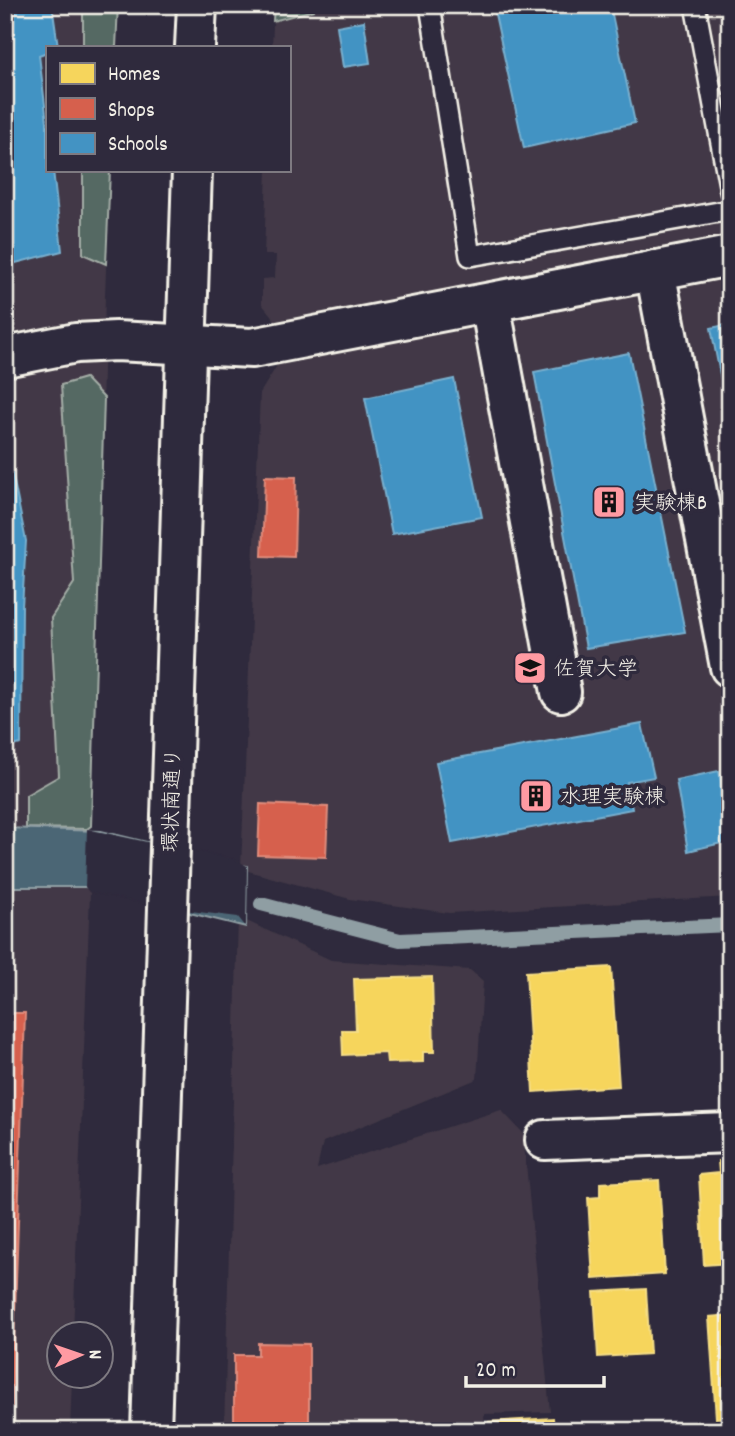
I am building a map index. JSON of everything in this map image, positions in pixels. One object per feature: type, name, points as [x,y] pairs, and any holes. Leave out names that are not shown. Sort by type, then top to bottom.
[{"type":"main road","points":[[195,46],[197,5]]},
{"type":"main road","name":"環状南通り","points":[[151,1431],[191,172]]},
{"type":"main road","points":[[5,357],[76,343],[117,341],[252,348],[730,256]]},
{"type":"main road","points":[[655,270],[728,651]]},
{"type":"main road","points":[[490,303],[561,692]]},
{"type":"main road","points":[[545,1140],[730,1133]]},
{"type":"lane","points":[[429,5],[470,256],[730,210]]},
{"type":"lane","points":[[695,5],[730,191]]},
{"type":"shaded area","points":[[5,5],[118,5],[116,46],[46,46],[46,172],[110,172],[91,826],[5,828]]},
{"type":"shaded area","name":"佐賀大学","points":[[274,5],[730,5],[730,897],[449,913],[350,899],[241,869],[260,393],[278,364],[278,324],[262,304],[262,279],[275,278],[276,255],[264,255],[267,172],[290,172],[290,46],[272,46]]},
{"type":"shaded area","points":[[5,887],[85,887],[90,893],[74,1320],[46,1320],[46,1390],[72,1390],[70,1431],[5,1431]]},
{"type":"shaded area","points":[[238,917],[331,960],[470,970],[483,981],[477,1079],[323,1142],[317,1169],[501,1110],[523,1133],[550,1412],[484,1414],[485,1431],[224,1431]]},
{"type":"green space","points":[[83,5],[118,5],[116,46],[83,46]]},
{"type":"green space","points":[[274,5],[314,5],[314,10],[273,21]]},
{"type":"green space","points":[[83,172],[110,172],[106,264],[83,254]]},
{"type":"green space","points":[[85,378],[104,398],[91,826],[87,829],[26,828],[26,795],[59,776],[51,618],[74,583],[61,385]]},
{"type":"water","points":[[5,828],[101,831],[247,866],[246,927],[85,887],[5,887]]},
{"type":"pier","points":[[87,829],[207,853],[237,860],[247,866],[246,927],[238,917],[167,908],[89,892],[85,887]]},
{"type":"building: Homes","points":[[611,967],[619,1086],[533,1092],[526,972]]},
{"type":"building: Homes","points":[[432,977],[434,1052],[423,1052],[423,1062],[387,1063],[386,1053],[343,1055],[342,1030],[356,1030],[354,979]]},
{"type":"building: Homes","points":[[730,1160],[730,1263],[704,1265],[699,1175],[719,1173],[718,1161]]},
{"type":"building: Homes","points":[[659,1180],[665,1274],[593,1279],[588,1198],[600,1197],[600,1183]]},
{"type":"building: Homes","points":[[646,1289],[650,1354],[598,1357],[594,1292]]},
{"type":"building: Homes","points":[[730,1315],[730,1417],[716,1418],[709,1317]]},
{"type":"building: Homes","points":[[553,1418],[554,1431],[490,1431],[489,1422]]},
{"type":"building: Shops","points":[[265,476],[296,477],[294,557],[262,556]]},
{"type":"building: Shops","points":[[260,804],[328,807],[326,857],[258,855]]},
{"type":"building: Shops","points":[[5,1013],[25,1013],[11,1431],[5,1431]]},
{"type":"building: Shops","points":[[258,1343],[309,1344],[309,1431],[234,1431],[234,1355],[258,1355]]},
{"type":"building: Schools","points":[[5,5],[52,5],[58,46],[46,46],[46,52],[39,55],[46,114],[46,172],[53,172],[62,251],[12,264],[5,261]]},
{"type":"building: Schools","points":[[493,5],[610,5],[635,123],[524,148]]},
{"type":"building: Schools","points":[[364,21],[370,63],[343,67],[337,26]]},
{"type":"building: Schools","points":[[730,324],[730,426],[711,328]]},
{"type":"building: Schools","name":"実験棟B","points":[[629,353],[685,632],[586,648],[534,372]]},
{"type":"building: Schools","points":[[454,379],[482,517],[392,534],[365,398]]},
{"type":"building: Schools","points":[[12,472],[26,541],[22,607],[21,744],[5,748],[5,473]]},
{"type":"building: Schools","name":"水理実験棟","points":[[642,724],[654,777],[627,782],[632,809],[452,843],[436,762]]},
{"type":"building: Schools","points":[[719,771],[730,826],[730,841],[688,851],[676,780]]},
{"type":"waterway","points":[[261,904],[400,940],[730,925]]},
{"type":"place","name":"実験棟B","points":[[609,502]]},
{"type":"place","name":"佐賀大学","points":[[530,668]]},
{"type":"place","name":"水理実験棟","points":[[536,796]]}]
